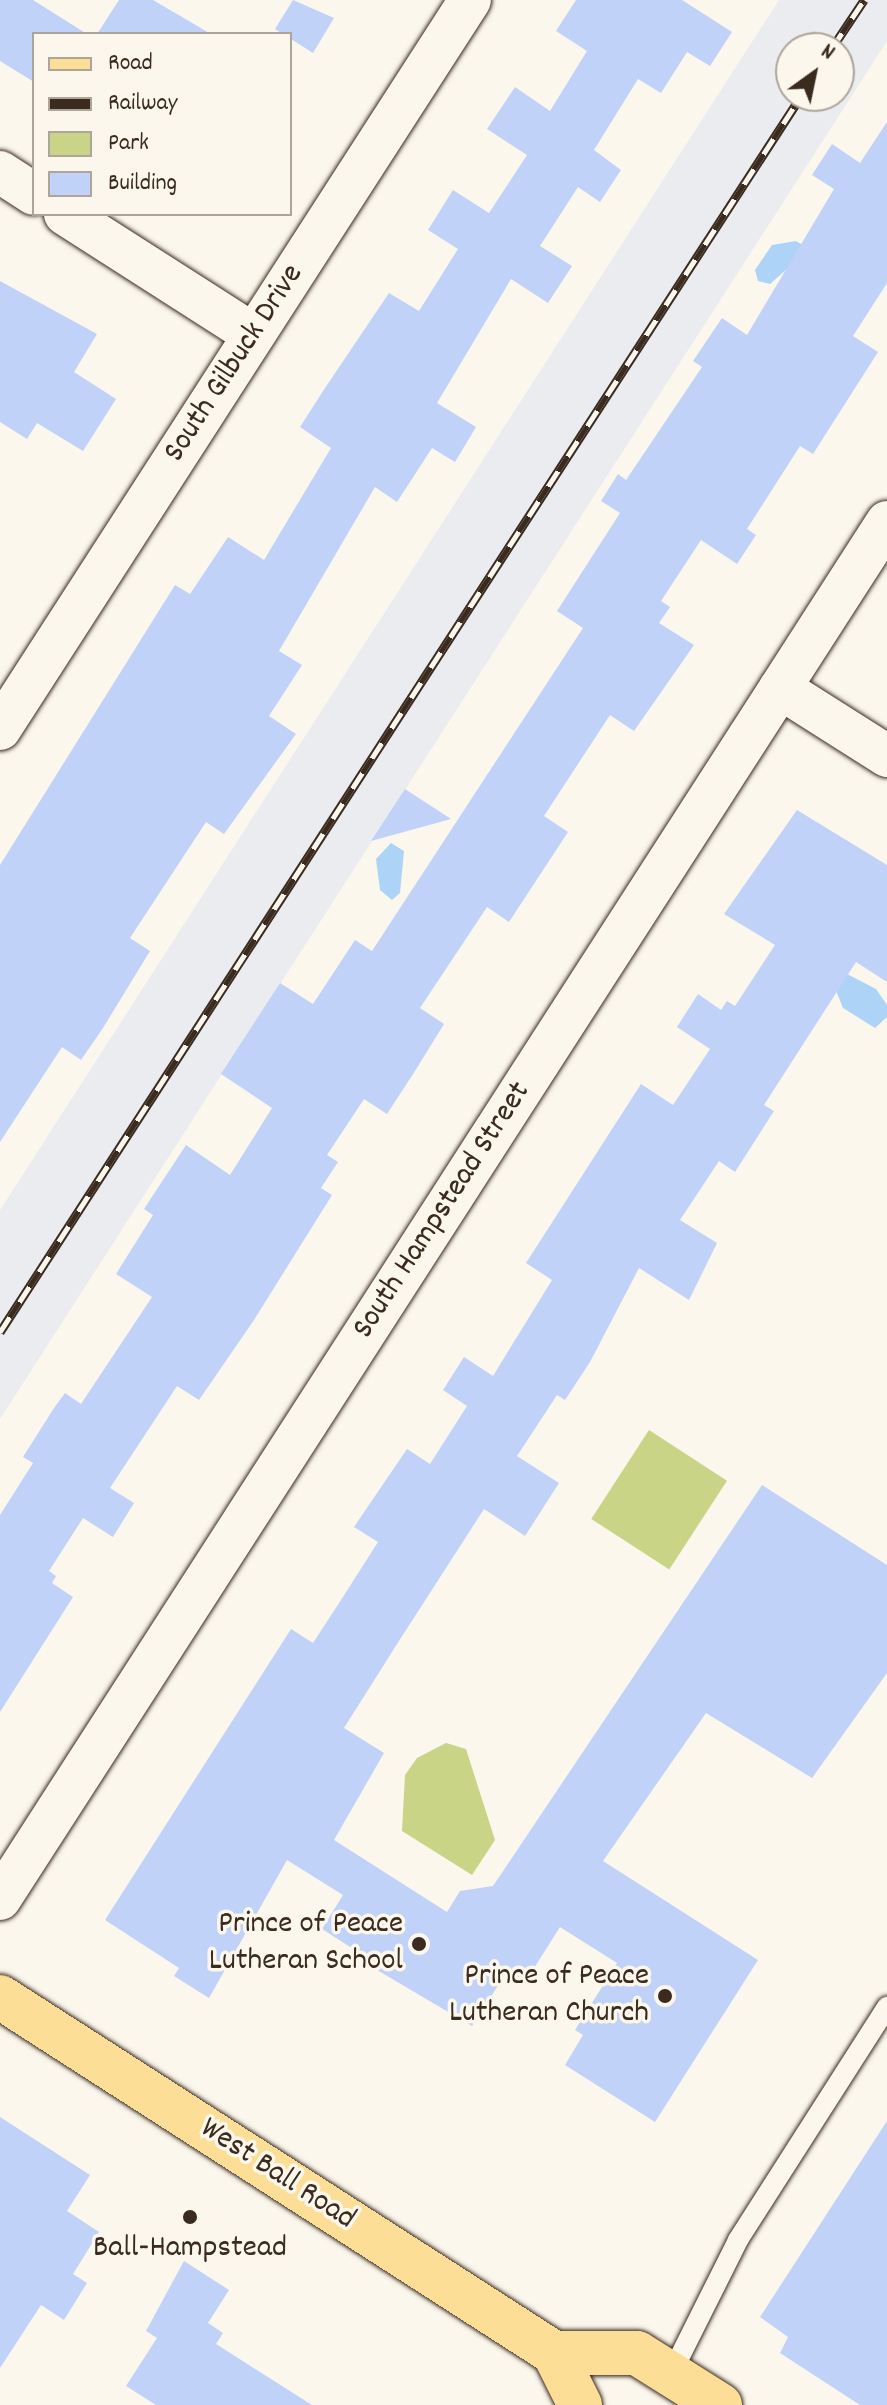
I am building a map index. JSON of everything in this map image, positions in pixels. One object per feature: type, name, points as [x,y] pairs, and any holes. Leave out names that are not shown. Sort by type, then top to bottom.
[{"type":"main road","name":"West Ball Road","points":[[0,1997],[554,2353]]},
{"type":"main road","points":[[580,2405],[554,2353],[637,2353],[720,2405]]},
{"type":"street","name":"South Gilbuck Drive","points":[[0,729],[470,0]]},
{"type":"street","points":[[0,172],[32,193]]},
{"type":"street","points":[[68,216],[254,335]]},
{"type":"street","name":"South Hampstead Street","points":[[0,1899],[887,522]]},
{"type":"street","points":[[780,688],[887,756]]},
{"type":"lane","points":[[671,2374],[738,2240],[887,2007]]},
{"type":"shaded area","points":[[779,0],[887,0],[887,41],[855,91],[855,32],[775,32],[775,112],[841,112],[0,1419],[0,1210]]},
{"type":"green space","points":[[649,1430],[727,1481],[669,1570],[591,1519]]},
{"type":"green space","points":[[446,1743],[466,1749],[495,1840],[472,1875],[402,1831],[405,1775],[417,1758]]},
{"type":"water","points":[[796,241],[806,247],[787,269],[770,284],[758,281],[755,270],[772,245]]},
{"type":"water","points":[[391,843],[404,851],[400,893],[392,900],[380,890],[376,859]]},
{"type":"water","points":[[845,973],[876,989],[887,1005],[887,1017],[875,1028],[843,1008],[833,983]]},
{"type":"building","points":[[0,0],[33,0],[84,32],[32,32],[32,81],[0,61]]},
{"type":"building","points":[[119,0],[153,0],[208,32],[98,32]]},
{"type":"building","points":[[293,0],[334,18],[313,53],[292,40],[292,32],[275,29]]},
{"type":"building","points":[[576,0],[682,0],[732,32],[710,66],[687,52],[661,93],[638,79],[594,150],[621,170],[600,202],[578,187],[540,246],[572,266],[548,303],[511,279],[437,403],[476,427],[455,462],[432,448],[397,502],[375,487],[279,651],[302,665],[269,716],[296,734],[224,834],[206,822],[130,938],[150,951],[103,1028],[81,1060],[62,1047],[0,1142],[0,865],[175,585],[190,594],[228,537],[264,560],[331,448],[300,427],[389,293],[419,311],[458,249],[428,230],[453,190],[489,213],[527,155],[487,129],[515,87],[550,111],[587,51],[556,31]]},
{"type":"building","points":[[887,122],[887,283],[853,336],[878,352],[813,454],[800,446],[747,529],[756,535],[737,564],[701,540],[661,601],[670,607],[659,623],[694,645],[634,731],[610,715],[544,816],[568,832],[509,922],[487,907],[420,1008],[444,1024],[387,1114],[364,1099],[327,1155],[338,1162],[321,1188],[332,1195],[254,1320],[199,1400],[177,1386],[110,1488],[134,1503],[113,1537],[83,1518],[49,1571],[56,1576],[52,1583],[73,1597],[0,1712],[0,1515],[33,1463],[23,1457],[54,1408],[65,1393],[81,1404],[152,1297],[116,1274],[153,1215],[144,1209],[186,1145],[230,1175],[272,1108],[221,1074],[280,983],[313,1004],[355,940],[372,951],[583,628],[557,611],[620,513],[601,501],[618,474],[626,480],[702,367],[693,361],[722,318],[747,335],[834,189],[812,175],[832,144],[860,163]]},
{"type":"building","points":[[0,281],[97,334],[74,372],[116,399],[83,451],[37,423],[27,439],[0,422]]},
{"type":"building","points":[[405,789],[451,819],[371,841]]},
{"type":"building","points":[[797,810],[887,865],[887,982],[856,962],[764,1105],[774,1111],[735,1172],[719,1161],[680,1220],[717,1243],[689,1300],[639,1268],[590,1362],[565,1400],[557,1395],[517,1456],[559,1483],[525,1536],[484,1509],[344,1728],[384,1753],[334,1840],[447,1912],[460,1891],[493,1886],[762,1485],[887,1565],[887,1673],[812,1778],[706,1713],[603,1861],[758,1960],[655,2122],[565,2065],[583,2035],[575,2030],[617,1963],[560,1927],[524,1984],[506,1973],[472,2026],[355,1957],[358,1952],[322,1929],[343,1895],[287,1860],[209,1998],[174,1976],[179,1968],[105,1920],[291,1629],[313,1643],[341,1600],[378,1542],[354,1527],[407,1449],[430,1464],[467,1406],[443,1390],[464,1357],[493,1376],[552,1280],[526,1263],[641,1084],[673,1105],[710,1049],[677,1027],[698,994],[721,1010],[727,1001],[735,1006],[775,945],[724,914]]},
{"type":"building","points":[[0,2117],[90,2175],[67,2211],[99,2232],[73,2274],[87,2283],[64,2320],[41,2305],[0,2368]]},
{"type":"building","points":[[887,2121],[887,2405],[860,2405],[780,2353],[788,2337],[760,2317]]},
{"type":"building","points":[[184,2261],[229,2290],[208,2323],[223,2333],[216,2344],[312,2405],[156,2405],[126,2386],[157,2338],[146,2331]]},
{"type":"railway","points":[[843,32],[864,0]]},
{"type":"railway","points":[[0,1332],[791,112]]},
{"type":"place","name":"Prince of Peace Lutheran School","points":[[419,1944]]},
{"type":"place","name":"Prince of Peace Lutheran Church","points":[[665,1996]]},
{"type":"place","name":"Ball-Hampstead","points":[[190,2217]]}]
